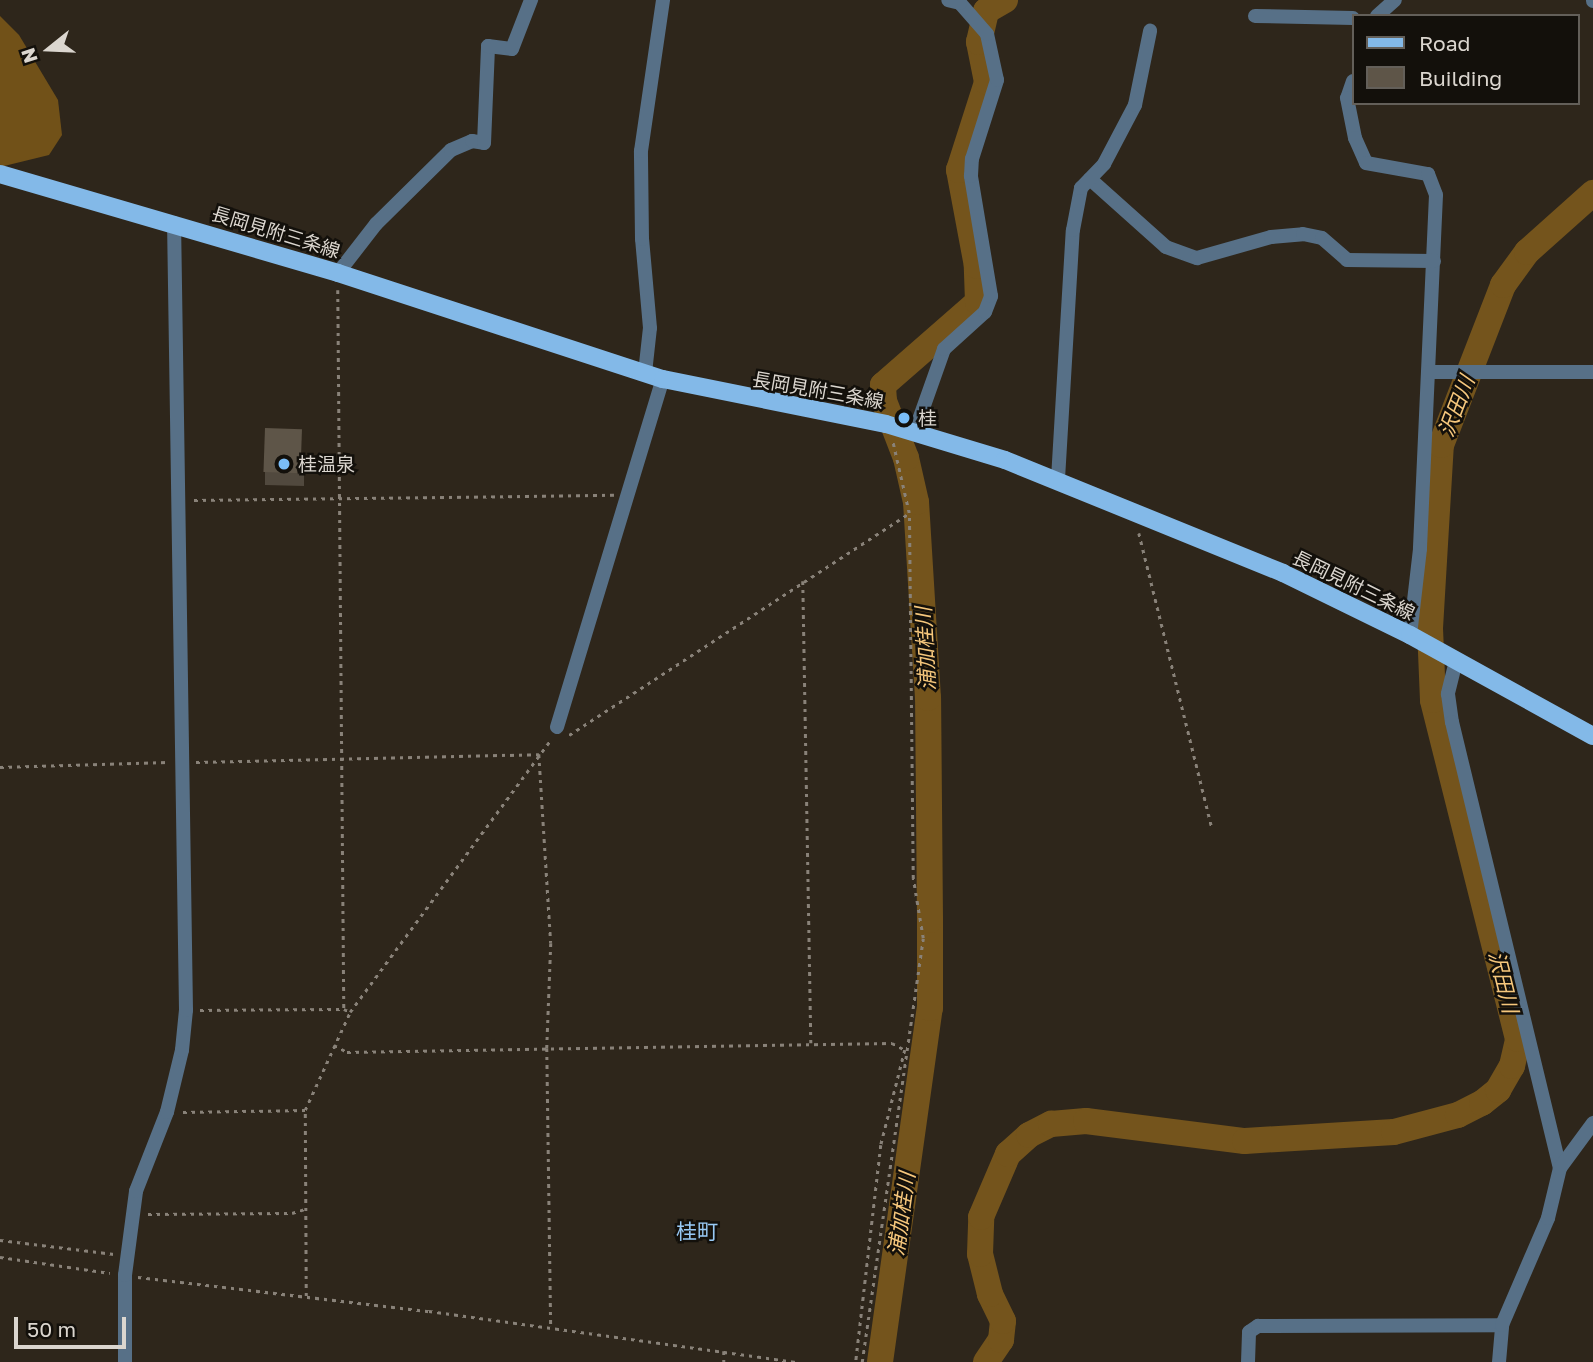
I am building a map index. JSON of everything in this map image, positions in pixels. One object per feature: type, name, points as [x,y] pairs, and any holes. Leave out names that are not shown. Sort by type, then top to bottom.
[{"type":"main road","name":"長岡見附三条線","points":[[0,174],[338,273],[654,376],[915,431],[1058,480],[1135,509],[1283,573],[1437,650],[1593,736]]},
{"type":"street","points":[[338,273],[376,224],[451,150],[461,143],[484,143],[488,46],[512,49],[531,0]]},
{"type":"street","points":[[556,727],[625,495],[654,376],[642,239],[641,151],[663,0]]},
{"type":"street","points":[[915,431],[944,349],[985,312],[991,296],[971,176],[974,149],[996,80],[987,34],[960,4],[948,0]]},
{"type":"street","points":[[1379,14],[1395,0]]},
{"type":"street","points":[[1255,16],[1352,18]]},
{"type":"street","points":[[1058,480],[1073,230],[1085,183],[1104,164],[1135,106],[1150,31]]},
{"type":"street","points":[[1352,84],[1347,98],[1355,138],[1366,163],[1428,174],[1434,181],[1434,261],[1414,638]]},
{"type":"street","points":[[1085,183],[1166,247],[1197,258],[1271,237],[1303,234],[1322,238],[1347,260],[1434,261]]},
{"type":"street","points":[[125,1362],[125,1275],[132,1214],[136,1191],[167,1112],[182,1050],[186,1010],[174,223]]},
{"type":"street","points":[[1429,372],[1593,372]]},
{"type":"street","points":[[1456,661],[1448,694],[1452,722],[1560,1168]]},
{"type":"street","points":[[1499,1362],[1502,1325],[1548,1218],[1560,1168],[1593,1124]]},
{"type":"street","points":[[1248,1362],[1249,1332],[1258,1326],[1502,1325]]},
{"type":"path","points":[[338,273],[344,1009]]},
{"type":"path","points":[[862,1362],[923,939],[913,878],[908,513],[886,424]]},
{"type":"path","points":[[177,499],[625,495]]},
{"type":"path","points":[[1135,509],[1212,829]]},
{"type":"path","points":[[550,741],[575,733],[908,513]]},
{"type":"path","points":[[803,581],[811,1043]]},
{"type":"path","points":[[306,1296],[305,1110],[350,1012],[550,741],[556,727]]},
{"type":"path","points":[[0,767],[539,754]]},
{"type":"path","points":[[539,754],[551,943],[547,1048],[551,1328]]},
{"type":"path","points":[[186,1010],[344,1009],[350,1012]]},
{"type":"path","points":[[334,1045],[347,1052],[892,1043],[905,1050]]},
{"type":"path","points":[[856,1362],[881,1145],[905,1050]]},
{"type":"path","points":[[167,1112],[305,1110]]},
{"type":"path","points":[[132,1214],[292,1213],[305,1209]]},
{"type":"path","points":[[0,1240],[128,1255]]},
{"type":"path","points":[[0,1257],[797,1362]]},
{"type":"path","points":[[724,1351],[724,1362]]},
{"type":"shaded area","points":[[0,16],[19,35],[58,100],[62,135],[49,155],[0,167]]},
{"type":"building","name":"桂温泉","points":[[265,428],[302,429],[300,473],[263,472]]},
{"type":"waterway","name":"浦加桂川","points":[[880,1362],[930,1008],[928,698],[916,502],[906,458],[884,401],[883,385],[978,302],[977,266],[959,170],[987,82],[979,42],[986,11],[1005,0]]},
{"type":"waterway","name":"沢田川","points":[[986,1362],[1001,1340],[1003,1321],[990,1294],[980,1254],[981,1217],[1008,1154],[1029,1135],[1051,1124],[1086,1121],[1245,1141],[1394,1132],[1458,1115],[1482,1103],[1498,1090],[1512,1066],[1518,1039],[1433,700],[1430,628],[1441,445],[1503,285],[1527,252],[1593,193]]},
{"type":"place","name":"桂","points":[[904,418]]},
{"type":"place","name":"桂温泉","points":[[284,464]]},
{"type":"district","name":"桂町","points":[[697,1231]]}]
